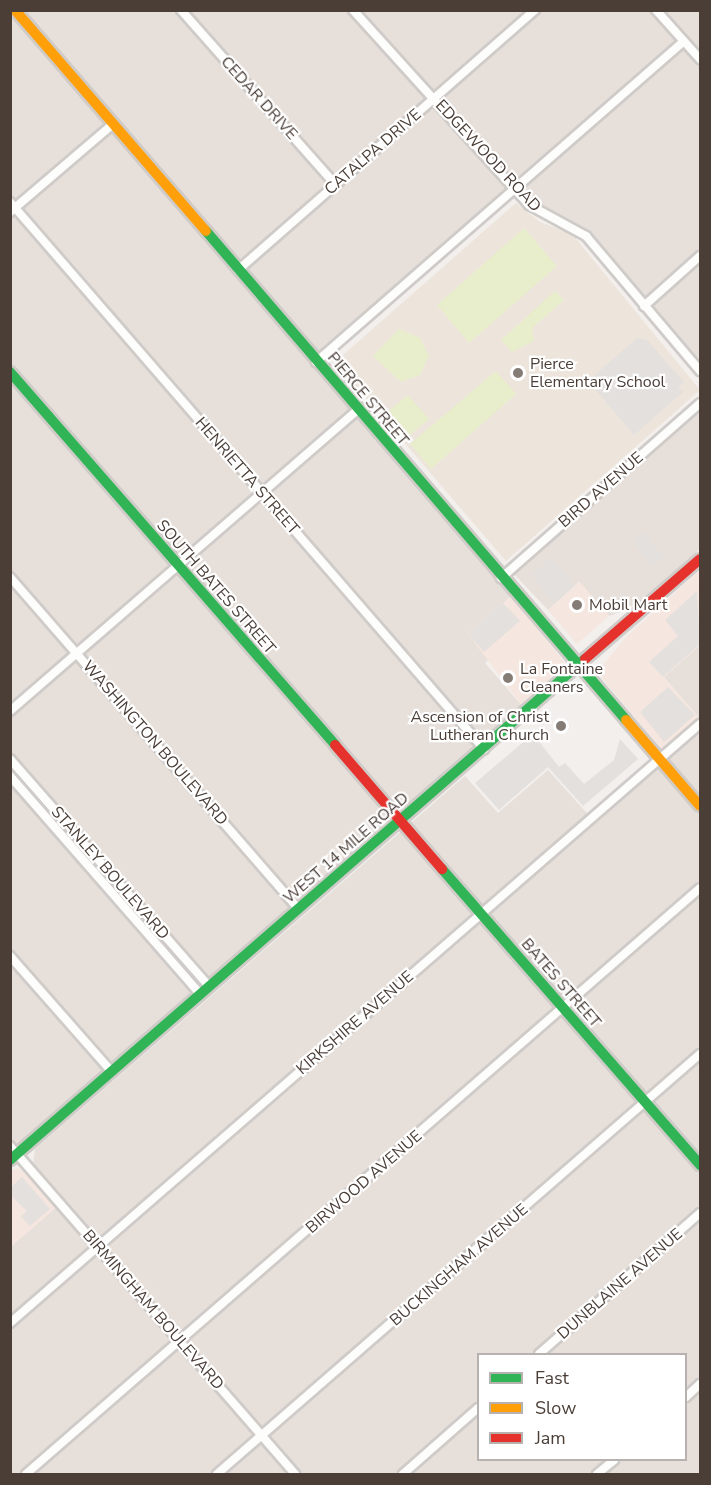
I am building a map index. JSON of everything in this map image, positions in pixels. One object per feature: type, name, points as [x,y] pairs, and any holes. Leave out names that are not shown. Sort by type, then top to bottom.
[{"type":"street","name":"PIERCE STREET","points":[[15,10],[501,578],[700,806]]},
{"type":"street","name":"CEDAR DRIVE","points":[[181,10],[336,185]]},
{"type":"street","name":"CATALPA DRIVE","points":[[238,270],[535,10]]},
{"type":"street","points":[[656,10],[700,58]]},
{"type":"street","name":"EDGEWOOD ROAD","points":[[356,12],[538,212],[586,236],[700,371]]},
{"type":"street","points":[[316,362],[684,41]]},
{"type":"street","points":[[12,208],[113,124]]},
{"type":"street","name":"HENRIETTA STREET","points":[[12,208],[484,750]]},
{"type":"street","points":[[644,306],[700,256]]},
{"type":"street","name":"SOUTH BATES STREET","points":[[10,372],[399,821]]},
{"type":"street","name":"BIRD AVENUE","points":[[501,578],[700,403]]},
{"type":"street","points":[[10,711],[357,410]]},
{"type":"street","name":"WEST 14 MILE ROAD","points":[[13,1154],[484,750],[700,559]]},
{"type":"street","name":"WASHINGTON BOULEVARD","points":[[10,577],[299,909]]},
{"type":"street","name":"KIRKSHIRE AVENUE","points":[[10,1323],[700,724]]},
{"type":"street","name":"STANLEY BOULEVARD","points":[[10,759],[209,986]]},
{"type":"street","name":"STANLEY BOULEVARD","points":[[10,776],[200,994]]},
{"type":"street","name":"BATES STREET","points":[[399,821],[700,1165]]},
{"type":"street","points":[[87,864],[95,857]]},
{"type":"street","name":"BIRWOOD AVENUE","points":[[26,1474],[700,888]]},
{"type":"street","points":[[10,956],[111,1072]]},
{"type":"street","name":"BUCKINGHAM AVENUE","points":[[217,1474],[700,1054]]},
{"type":"street","name":"BIRMINGHAM BOULEVARD","points":[[13,1154],[98,1247],[295,1474]]},
{"type":"street","name":"DUNBLAINE AVENUE","points":[[540,1353],[700,1213]]},
{"type":"street","points":[[687,1396],[700,1384]]},
{"type":"street","points":[[403,1474],[477,1409]]},
{"type":"street","points":[[597,1474],[613,1461]]},
{"type":"shaded area","points":[[11,11],[700,11],[700,362],[588,231],[537,203],[517,180],[309,361],[511,596],[468,634],[490,659],[485,663],[523,707],[11,1150]]},
{"type":"shaded area","name":"Pierce Elementary School","points":[[516,203],[540,222],[572,234],[700,390],[506,561],[335,362]]},
{"type":"shaded area","points":[[637,338],[647,340],[684,382],[678,387],[683,392],[634,435],[588,381]]},
{"type":"shaded area","points":[[700,410],[700,549],[637,606],[609,616],[579,582],[548,610],[514,574]]},
{"type":"shaded area","points":[[643,532],[664,556],[653,566],[632,541]]},
{"type":"shaded area","points":[[551,558],[575,586],[554,603],[531,575]]},
{"type":"shaded area","points":[[700,570],[700,645],[664,677],[699,718],[661,749],[597,672],[626,637]]},
{"type":"shaded area","points":[[580,582],[609,616],[577,644],[548,610]]},
{"type":"shaded area","points":[[697,591],[700,644],[663,677],[649,662],[678,636],[665,620]]},
{"type":"shaded area","points":[[511,596],[565,663],[523,707],[468,634]]},
{"type":"shaded area","points":[[503,603],[520,621],[484,652],[468,634]]},
{"type":"shaded area","points":[[700,645],[700,719],[664,677]]},
{"type":"shaded area","points":[[668,687],[695,715],[664,742],[640,712]]},
{"type":"shaded area","points":[[700,730],[700,1474],[11,1474],[10,1247],[63,1201],[33,1165],[35,1149],[465,776],[498,813],[548,770],[594,821]]},
{"type":"shaded area","points":[[533,734],[559,767],[565,763],[584,784],[614,760],[620,739],[638,759],[583,806],[548,767],[499,810],[475,783]]},
{"type":"shaded area","points":[[19,1168],[58,1206],[11,1247],[10,1171]]},
{"type":"shaded area","points":[[22,1177],[50,1209],[30,1226],[21,1216],[27,1211],[11,1196],[11,1187]]},
{"type":"green space","points":[[524,228],[557,266],[469,343],[437,305]]},
{"type":"green space","points":[[555,291],[564,300],[532,328],[534,341],[512,352],[501,340]]},
{"type":"green space","points":[[399,329],[420,338],[429,356],[420,375],[401,382],[373,356]]},
{"type":"green space","points":[[496,371],[516,394],[431,469],[410,444]]},
{"type":"green space","points":[[408,395],[429,419],[405,439],[385,414]]},
{"type":"traffic: fast","points":[[206,231],[626,720]]},
{"type":"traffic: fast","points":[[10,372],[335,745]]},
{"type":"traffic: fast","points":[[10,1160],[585,659]]},
{"type":"traffic: fast","points":[[442,869],[700,1165]]},
{"type":"traffic: slow","points":[[15,10],[206,231]]},
{"type":"traffic: slow","points":[[626,720],[700,806]]},
{"type":"traffic: jam","points":[[585,659],[700,559]]},
{"type":"traffic: jam","points":[[335,745],[442,869]]},
{"type":"place","name":"Pierce Elementary School","points":[[518,373]]},
{"type":"place","name":"Mobil Mart","points":[[577,605]]},
{"type":"place","name":"La Fontaine Cleaners","points":[[508,678]]},
{"type":"place","name":"Ascension of Christ Lutheran Church","points":[[561,726]]}]
